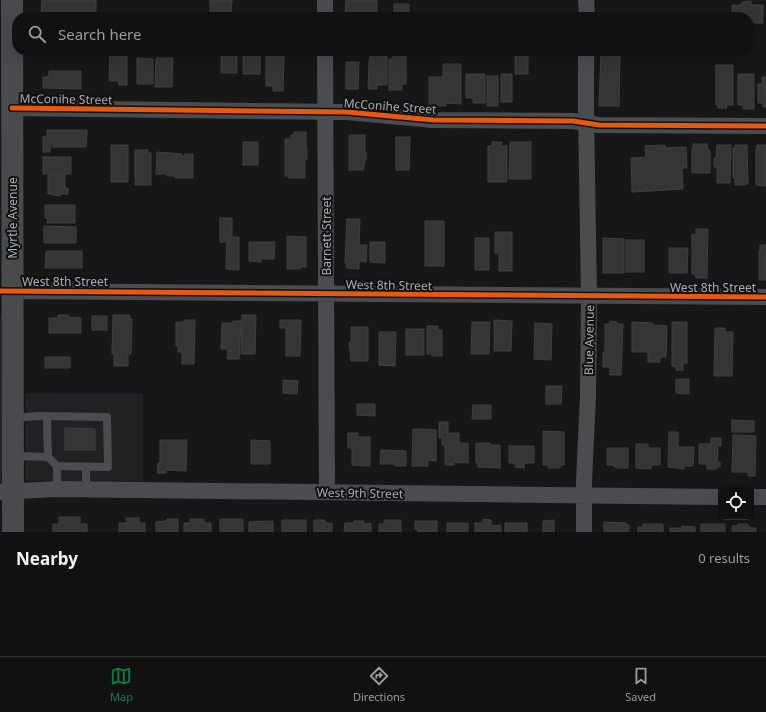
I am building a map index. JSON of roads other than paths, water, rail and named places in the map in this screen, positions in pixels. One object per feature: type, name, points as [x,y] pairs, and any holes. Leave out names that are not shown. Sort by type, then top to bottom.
[{"type":"main road","name":"Myrtle Avenue","points":[[12,0],[13,456],[7,492],[13,532]]},
{"type":"street","points":[[324,0],[325,12]]},
{"type":"street","points":[[586,0],[586,12]]},
{"type":"street","name":"Barnett Street","points":[[325,56],[327,492]]},
{"type":"street","name":"Blue Avenue","points":[[584,532],[589,296],[586,56]]},
{"type":"street","name":"McConihe Street","points":[[12,108],[367,113],[433,120],[573,120],[600,125],[766,126]]},
{"type":"street","name":"West 8th Street","points":[[13,291],[766,297]]},
{"type":"street","name":"West 9th Street","points":[[7,492],[37,489],[718,497]]},
{"type":"street","points":[[754,497],[766,497]]},
{"type":"lane","points":[[47,417],[48,456],[57,466],[57,490]]},
{"type":"lane","points":[[13,418],[108,417],[108,467],[57,466]]},
{"type":"lane","points":[[13,456],[48,456]]},
{"type":"lane","points":[[86,467],[86,490]]}]
